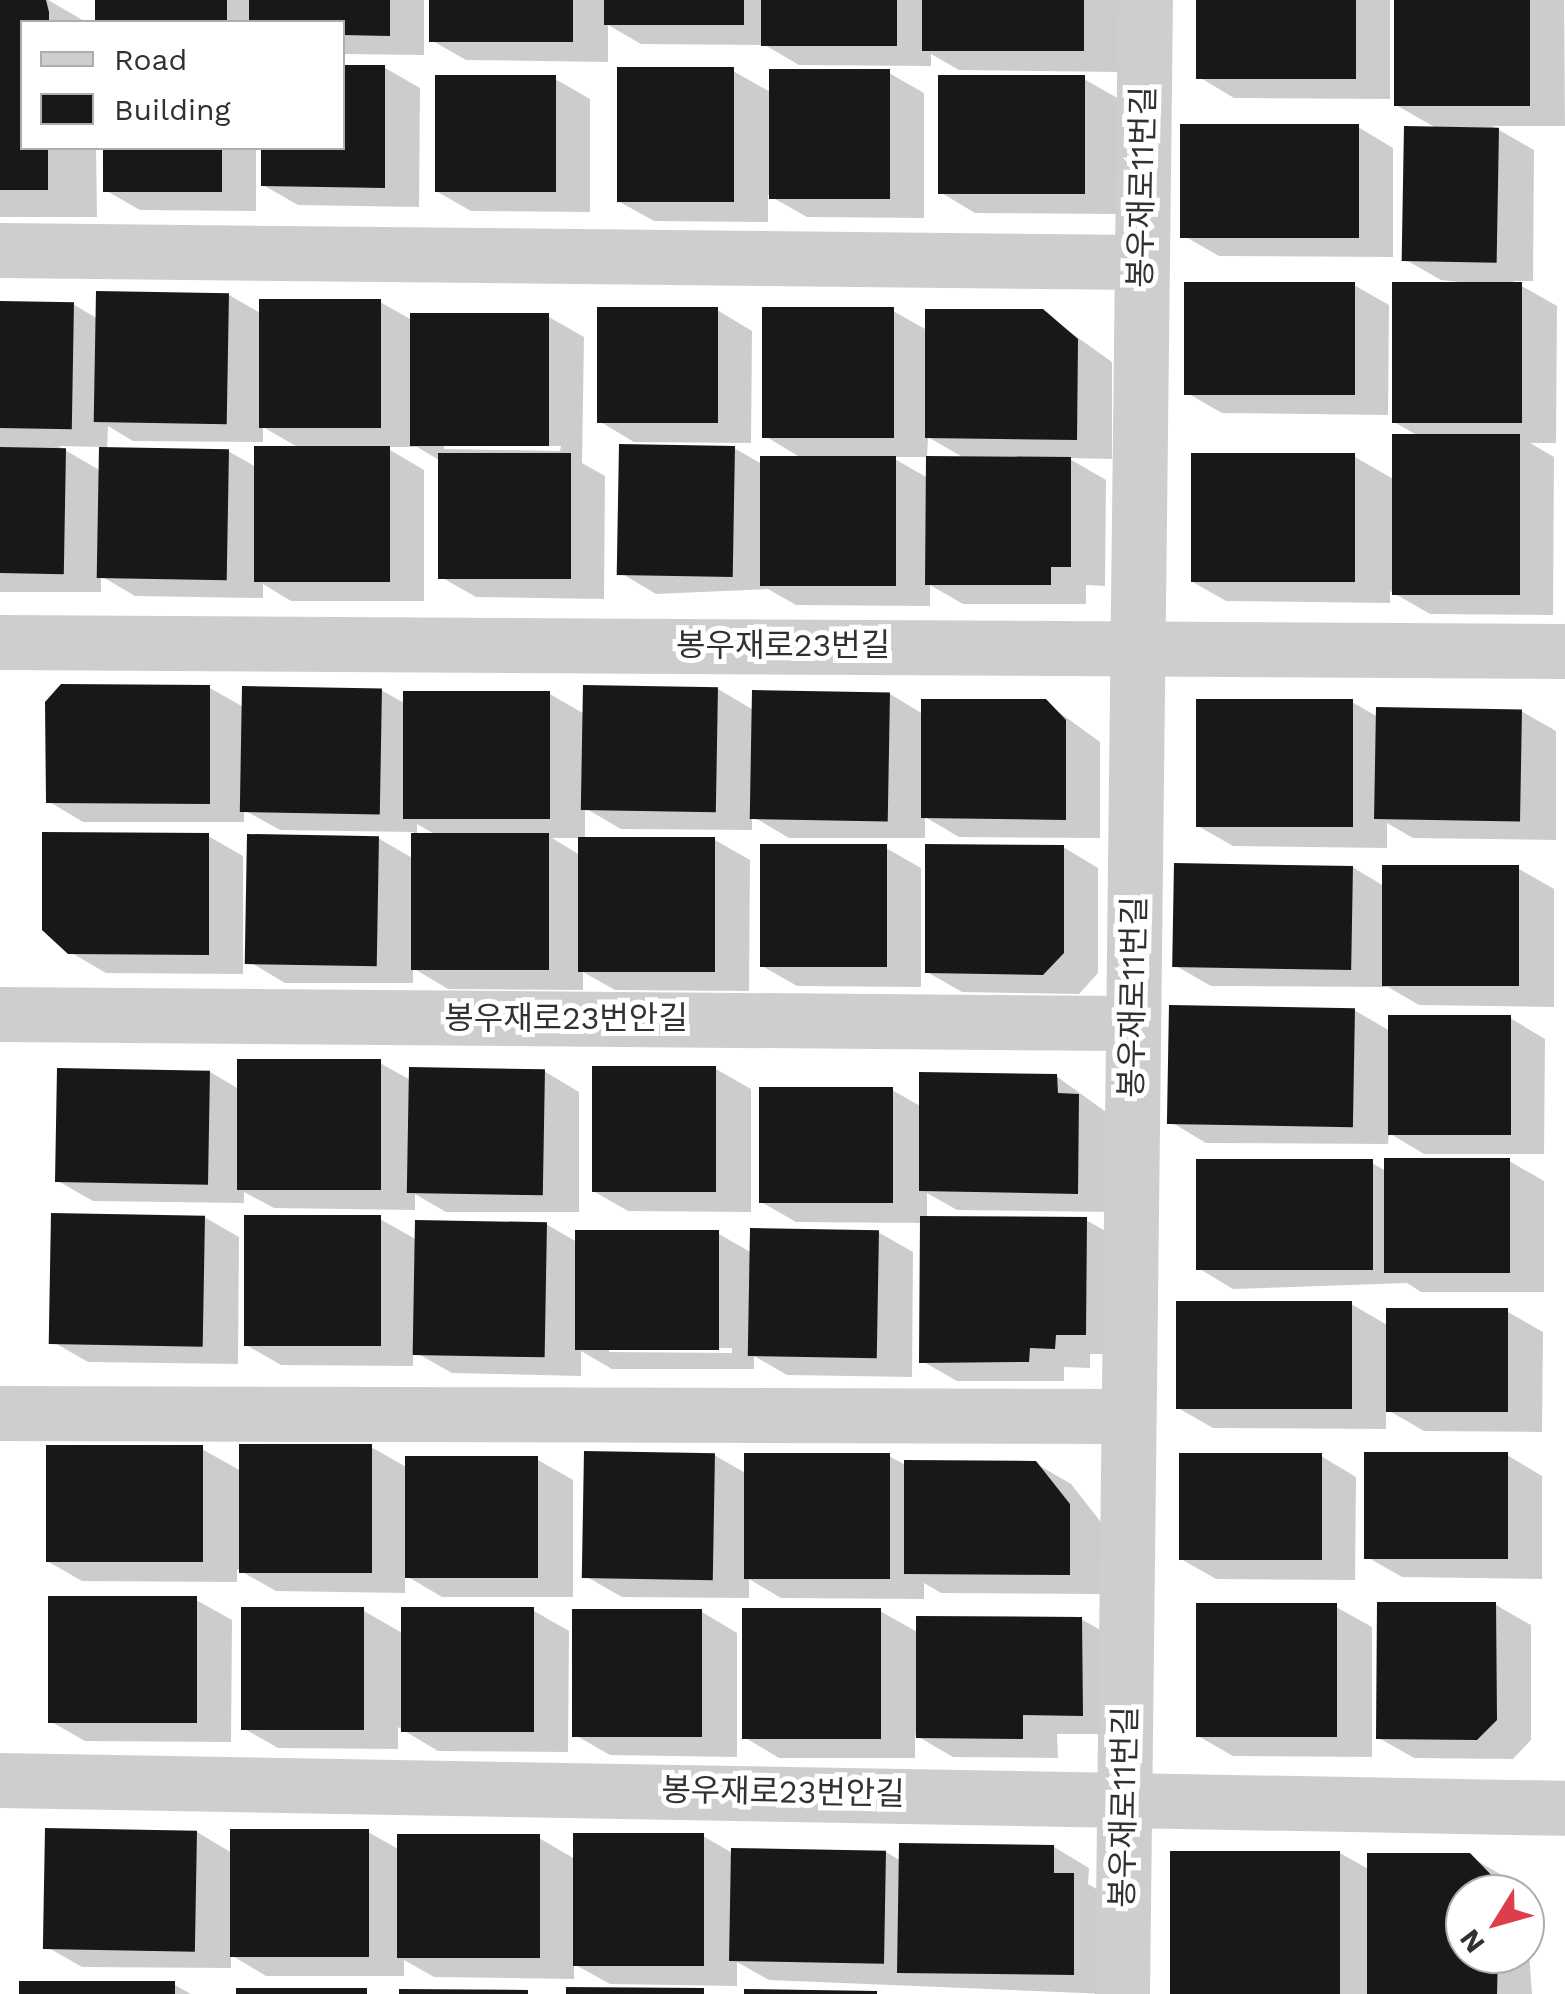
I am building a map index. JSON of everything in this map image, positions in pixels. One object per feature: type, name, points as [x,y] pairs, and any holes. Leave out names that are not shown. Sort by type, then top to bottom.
[{"type":"street","name":"봉우재로11번길","points":[[1122,1994],[1145,0]]},
{"type":"street","points":[[0,250],[1142,262]]},
{"type":"street","name":"봉우재로23번길","points":[[0,642],[1565,651]]},
{"type":"street","name":"봉우재로23번안길","points":[[0,1014],[1132,1023]]},
{"type":"street","points":[[0,1413],[1128,1416]]},
{"type":"street","name":"봉우재로23번안길","points":[[0,1780],[1565,1808]]},
{"type":"building","points":[[0,0],[46,0],[49,20],[20,20],[20,150],[48,150],[48,190],[0,190]]},
{"type":"building","points":[[95,0],[227,0],[227,20],[95,20]]},
{"type":"building","points":[[249,0],[390,0],[390,36],[345,35],[345,20],[249,20]]},
{"type":"building","points":[[429,0],[573,0],[573,42],[429,42]]},
{"type":"building","points":[[604,0],[744,0],[744,25],[604,25]]},
{"type":"building","points":[[761,0],[897,0],[897,46],[761,46]]},
{"type":"building","points":[[922,0],[1084,0],[1084,51],[922,51]]},
{"type":"building","points":[[1196,0],[1356,0],[1356,79],[1196,79]]},
{"type":"building","points":[[1394,0],[1530,0],[1530,106],[1394,106]]},
{"type":"building","points":[[345,65],[385,65],[385,188],[261,186],[261,150],[345,150]]},
{"type":"building","points":[[617,67],[734,67],[734,202],[617,202]]},
{"type":"building","points":[[769,69],[890,69],[890,199],[769,199]]},
{"type":"building","points":[[435,75],[556,75],[556,192],[435,192]]},
{"type":"building","points":[[938,75],[1085,75],[1085,194],[938,194]]},
{"type":"building","points":[[1180,124],[1359,124],[1359,238],[1180,238]]},
{"type":"building","points":[[1404,126],[1499,128],[1497,263],[1402,261]]},
{"type":"building","points":[[103,150],[222,150],[222,192],[103,192]]},
{"type":"building","points":[[1184,282],[1355,282],[1355,395],[1184,395]]},
{"type":"building","points":[[1392,282],[1522,282],[1522,423],[1392,423]]},
{"type":"building","points":[[96,291],[229,293],[227,424],[94,422]]},
{"type":"building","points":[[259,299],[381,299],[381,428],[259,428]]},
{"type":"building","points":[[0,301],[74,302],[72,429],[0,428]]},
{"type":"building","points":[[597,307],[718,307],[718,423],[597,423]]},
{"type":"building","points":[[762,307],[894,307],[894,438],[762,438]]},
{"type":"building","points":[[925,309],[1043,309],[1078,339],[1077,440],[925,438]]},
{"type":"building","points":[[410,313],[549,313],[549,446],[410,446]]},
{"type":"building","points":[[1392,434],[1520,434],[1520,595],[1392,595]]},
{"type":"building","points":[[619,444],[735,446],[733,577],[617,575]]},
{"type":"building","points":[[254,446],[390,446],[390,582],[254,582]]},
{"type":"building","points":[[0,447],[66,448],[64,574],[0,573]]},
{"type":"building","points":[[99,447],[229,449],[227,580],[97,578]]},
{"type":"building","points":[[438,453],[571,453],[571,579],[438,579]]},
{"type":"building","points":[[1191,453],[1355,453],[1355,582],[1191,582]]},
{"type":"building","points":[[760,456],[896,456],[896,586],[760,586]]},
{"type":"building","points":[[926,456],[1071,457],[1071,567],[1051,567],[1051,585],[925,585]]},
{"type":"building","points":[[61,684],[210,685],[210,804],[46,803],[45,702]]},
{"type":"building","points":[[583,685],[718,687],[716,812],[581,810]]},
{"type":"building","points":[[242,686],[382,688],[380,814],[240,812]]},
{"type":"building","points":[[752,690],[890,692],[888,821],[750,819]]},
{"type":"building","points":[[403,691],[550,691],[550,819],[403,819]]},
{"type":"building","points":[[921,699],[1046,699],[1066,720],[1066,820],[921,818]]},
{"type":"building","points":[[1196,699],[1353,699],[1353,827],[1196,827]]},
{"type":"building","points":[[1376,707],[1522,710],[1520,822],[1374,819]]},
{"type":"building","points":[[42,832],[209,833],[209,955],[68,954],[42,930]]},
{"type":"building","points":[[411,833],[549,833],[549,970],[411,970]]},
{"type":"building","points":[[247,834],[379,836],[377,966],[245,964]]},
{"type":"building","points":[[578,837],[715,837],[715,972],[578,972]]},
{"type":"building","points":[[760,844],[887,844],[887,967],[760,967]]},
{"type":"building","points":[[925,844],[1064,845],[1064,953],[1043,975],[925,973]]},
{"type":"building","points":[[1174,863],[1353,866],[1351,970],[1172,967]]},
{"type":"building","points":[[1382,865],[1519,865],[1519,986],[1382,986]]},
{"type":"building","points":[[1169,1005],[1355,1008],[1353,1127],[1167,1124]]},
{"type":"building","points":[[1388,1015],[1511,1015],[1511,1135],[1388,1135]]},
{"type":"building","points":[[237,1059],[381,1059],[381,1190],[237,1190]]},
{"type":"building","points":[[592,1066],[716,1066],[716,1192],[592,1192]]},
{"type":"building","points":[[409,1067],[545,1069],[543,1195],[407,1193]]},
{"type":"building","points":[[57,1068],[210,1071],[208,1185],[55,1182]]},
{"type":"building","points":[[919,1072],[1057,1074],[1058,1093],[1079,1094],[1078,1194],[919,1191]]},
{"type":"building","points":[[759,1087],[893,1087],[893,1203],[759,1203]]},
{"type":"building","points":[[1384,1158],[1510,1158],[1510,1273],[1384,1273]]},
{"type":"building","points":[[1196,1159],[1373,1159],[1373,1270],[1196,1270]]},
{"type":"building","points":[[51,1213],[205,1216],[203,1347],[49,1344]]},
{"type":"building","points":[[244,1215],[381,1215],[381,1346],[244,1346]]},
{"type":"building","points":[[920,1216],[1087,1217],[1086,1335],[1056,1335],[1055,1349],[1030,1348],[1029,1362],[919,1363]]},
{"type":"building","points":[[415,1220],[547,1222],[545,1357],[413,1355]]},
{"type":"building","points":[[750,1228],[879,1230],[877,1358],[748,1356]]},
{"type":"building","points":[[575,1230],[719,1230],[719,1350],[575,1350]]},
{"type":"building","points":[[1176,1301],[1352,1301],[1352,1409],[1176,1409]]},
{"type":"building","points":[[1386,1308],[1508,1308],[1508,1412],[1386,1412]]},
{"type":"building","points":[[239,1444],[372,1444],[372,1573],[239,1573]]},
{"type":"building","points":[[46,1445],[203,1445],[203,1562],[46,1562]]},
{"type":"building","points":[[584,1451],[715,1453],[713,1580],[582,1578]]},
{"type":"building","points":[[1364,1452],[1508,1452],[1508,1559],[1364,1559]]},
{"type":"building","points":[[744,1453],[890,1453],[890,1579],[744,1579]]},
{"type":"building","points":[[1179,1453],[1322,1453],[1322,1560],[1179,1560]]},
{"type":"building","points":[[405,1456],[538,1456],[538,1578],[405,1578]]},
{"type":"building","points":[[904,1460],[1036,1461],[1070,1504],[1070,1575],[904,1574]]},
{"type":"building","points":[[48,1596],[197,1596],[197,1723],[48,1723]]},
{"type":"building","points":[[1377,1602],[1496,1602],[1497,1720],[1477,1740],[1376,1739]]},
{"type":"building","points":[[1196,1603],[1337,1603],[1337,1737],[1196,1737]]},
{"type":"building","points":[[241,1607],[364,1607],[364,1730],[241,1730]]},
{"type":"building","points":[[401,1607],[534,1607],[534,1732],[401,1732]]},
{"type":"building","points":[[742,1608],[881,1608],[881,1739],[742,1739]]},
{"type":"building","points":[[572,1609],[702,1609],[702,1737],[572,1737]]},
{"type":"building","points":[[916,1616],[1082,1617],[1083,1716],[1023,1715],[1023,1739],[916,1738]]},
{"type":"building","points":[[45,1828],[197,1831],[195,1952],[43,1949]]},
{"type":"building","points":[[230,1829],[369,1829],[369,1957],[230,1957]]},
{"type":"building","points":[[573,1833],[704,1833],[704,1966],[573,1966]]},
{"type":"building","points":[[397,1834],[540,1834],[540,1958],[397,1958]]},
{"type":"building","points":[[899,1843],[1054,1845],[1054,1873],[1074,1873],[1074,1975],[897,1973]]},
{"type":"building","points":[[731,1848],[886,1851],[884,1964],[729,1961]]},
{"type":"building","points":[[1170,1851],[1340,1851],[1340,1994],[1170,1994]]},
{"type":"building","points":[[1367,1853],[1470,1853],[1490,1874],[1445,1874],[1445,1974],[1498,1974],[1497,1994],[1367,1994]]},
{"type":"building","points":[[19,1981],[175,1981],[175,1994],[19,1994]]},
{"type":"building","points":[[566,1987],[704,1988],[704,1994],[566,1994]]},
{"type":"building","points":[[236,1988],[367,1988],[367,1994],[236,1994]]},
{"type":"building","points":[[399,1989],[528,1990],[528,1994],[399,1994]]},
{"type":"building","points":[[744,1989],[877,1991],[877,1994],[744,1994]]}]
